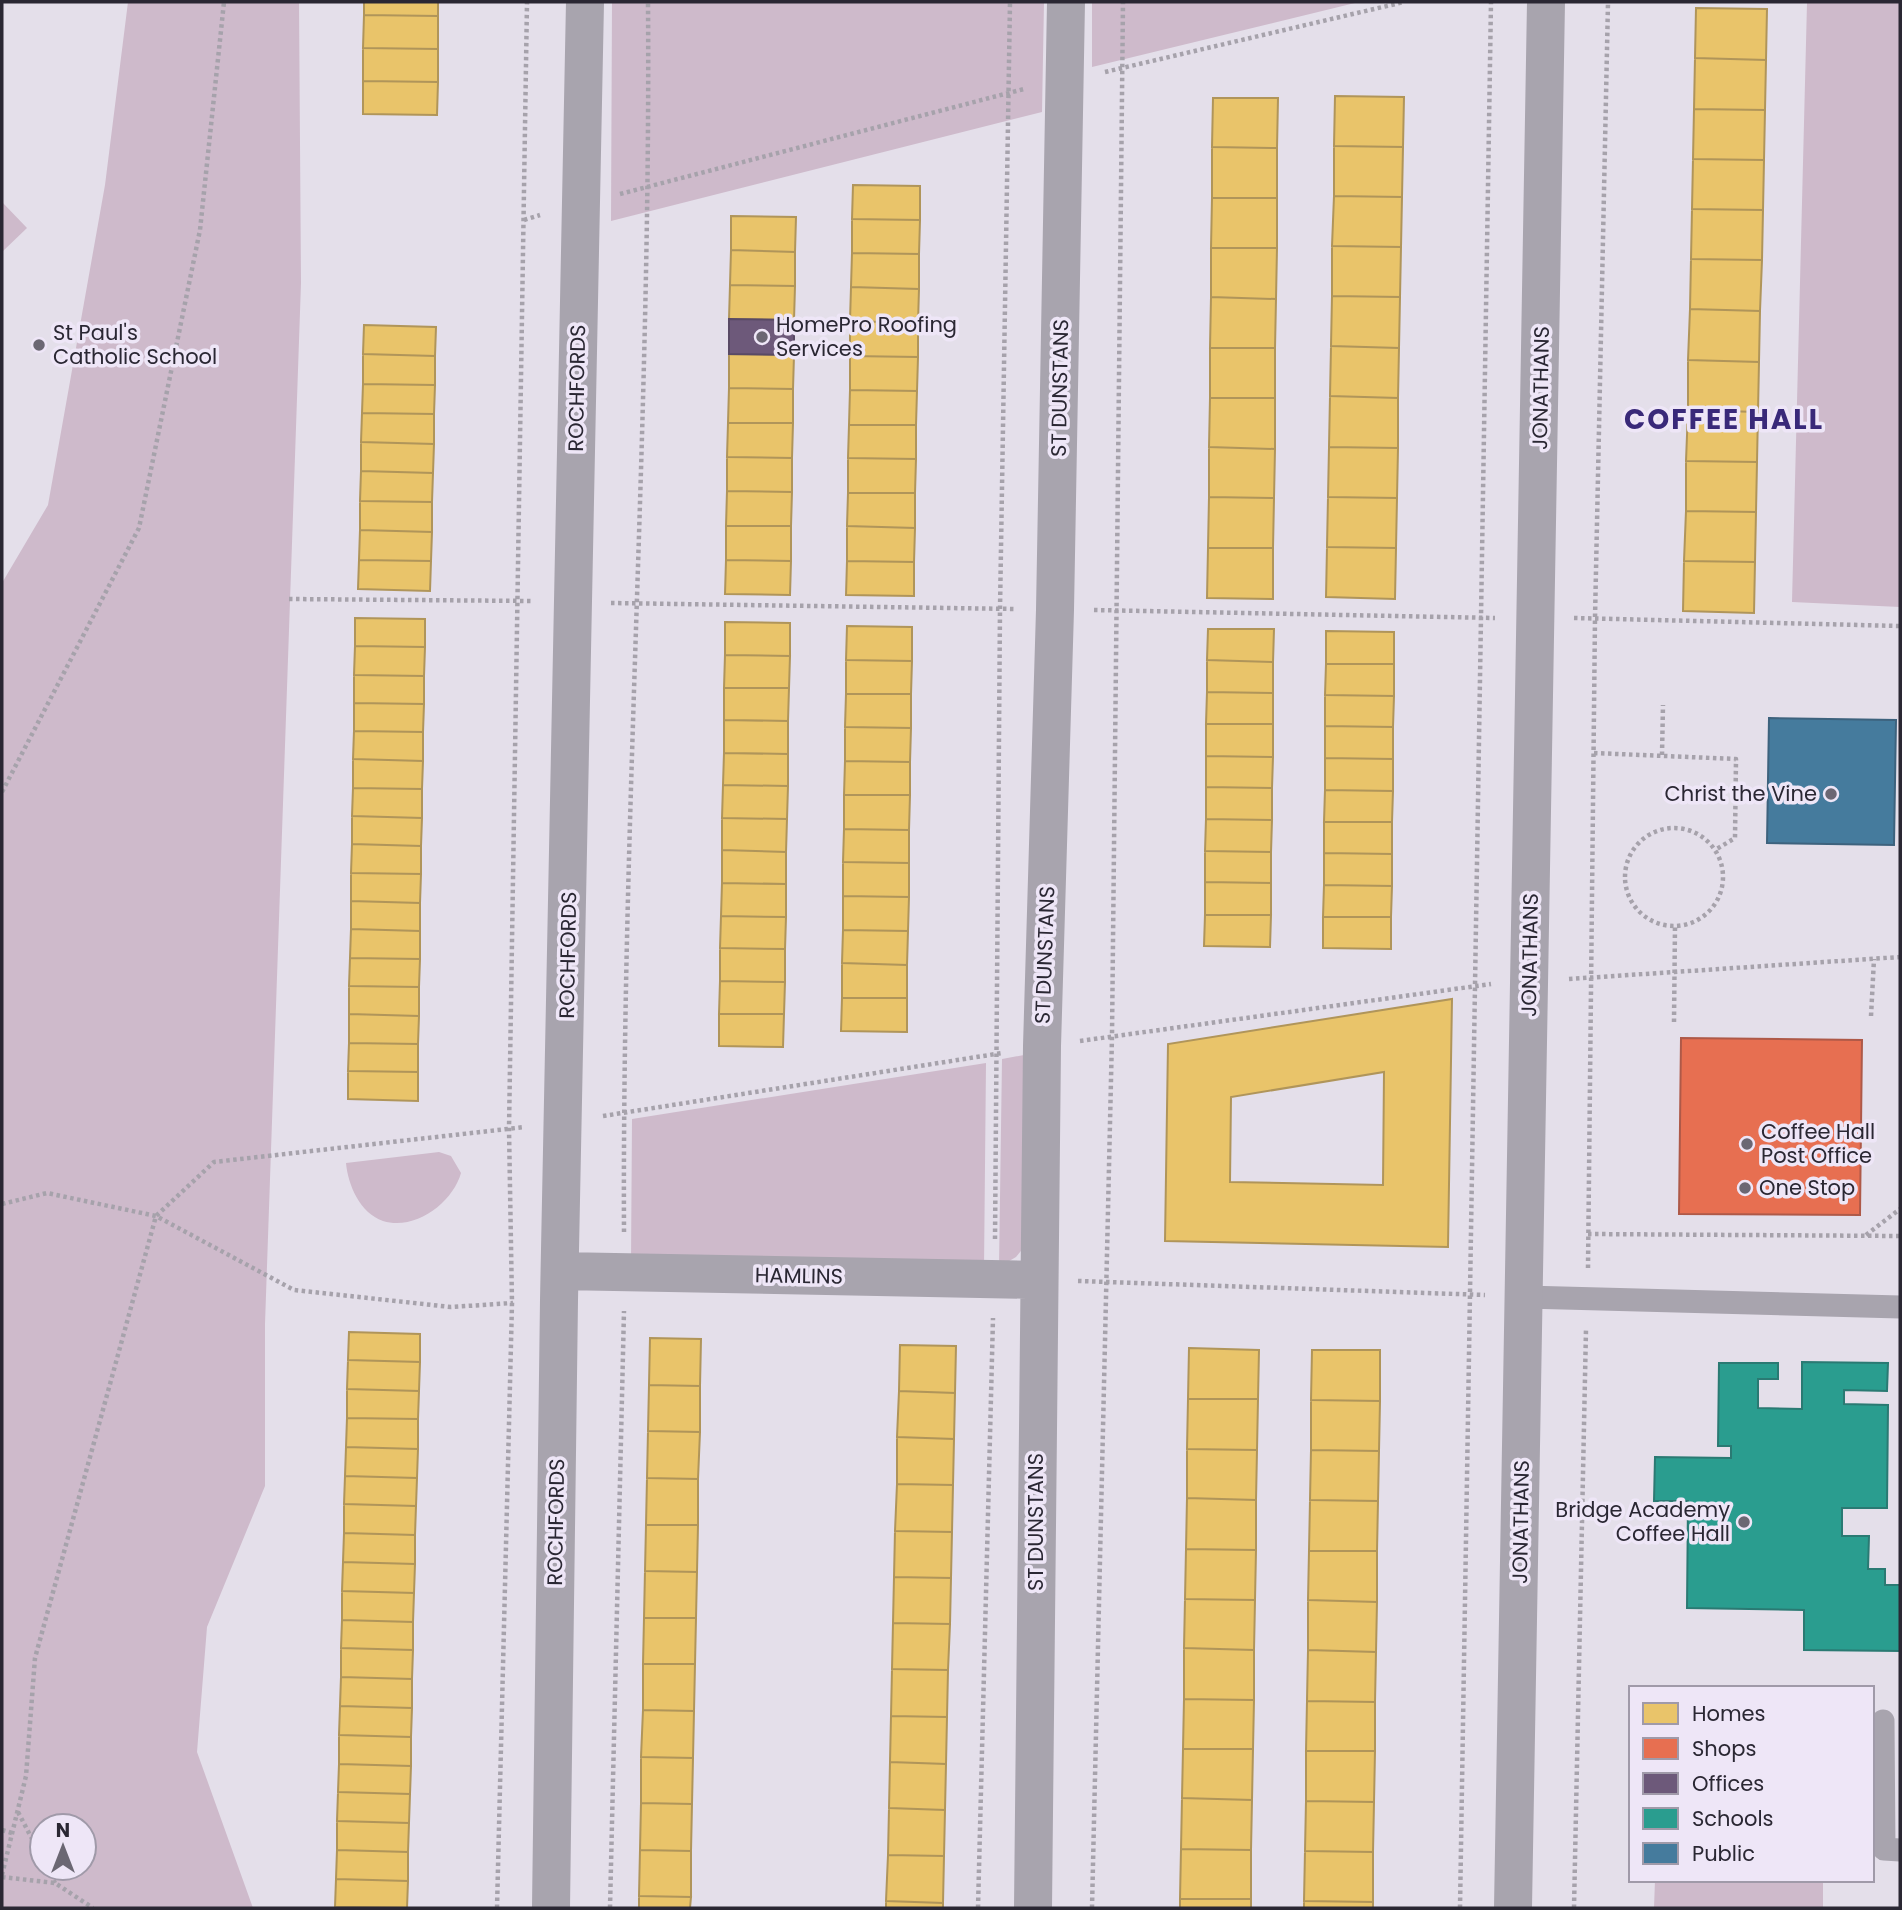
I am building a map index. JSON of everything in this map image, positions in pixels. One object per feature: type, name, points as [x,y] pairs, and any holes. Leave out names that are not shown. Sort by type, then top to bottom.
[{"type":"street","name":"ROCHFORDS","points":[[551,1908],[560,1286],[575,617],[579,204],[585,2]]},
{"type":"street","name":"ST DUNSTANS","points":[[1033,1908],[1038,1280],[1066,2]]},
{"type":"street","name":"JONATHANS","points":[[1513,1908],[1546,2]]},
{"type":"street","name":"HAMLINS","points":[[560,1286],[624,1273],[1038,1280]]},
{"type":"lane","points":[[1525,1297],[1900,1307]]},
{"type":"lane","points":[[1883,1721],[1884,1849],[1900,1850]]},
{"type":"path","points":[[2,792],[139,528],[200,230],[224,2]]},
{"type":"path","points":[[497,1908],[512,1303],[509,1129],[527,2]]},
{"type":"path","points":[[610,1908],[624,1273],[624,1099],[634,617],[649,187],[648,2]]},
{"type":"path","points":[[978,1908],[994,1279],[999,609],[1010,2]]},
{"type":"path","points":[[1092,1908],[1112,1036],[1123,2]]},
{"type":"path","points":[[524,220],[1066,78],[1124,70],[1404,2]]},
{"type":"path","points":[[1460,1908],[1491,2]]},
{"type":"path","points":[[1574,1908],[1593,977],[1594,753],[1608,2]]},
{"type":"path","points":[[1662,755],[1663,705]]},
{"type":"path","points":[[1594,753],[1735,759],[1735,838],[1715,850]]},
{"type":"path","points":[[1675,828],[1704,838],[1715,850],[1722,865],[1723,882],[1719,898],[1709,912],[1695,922],[1675,926],[1662,925],[1647,919],[1635,907],[1624,878],[1634,848],[1659,830],[1675,828]]},
{"type":"path","points":[[1674,1022],[1675,926]]},
{"type":"path","points":[[1529,983],[1900,957]]},
{"type":"path","points":[[1871,1016],[1874,959]]},
{"type":"path","points":[[2,1204],[47,1193],[156,1216],[294,1290],[452,1307],[512,1303],[560,1286]]},
{"type":"path","points":[[1865,1236],[1900,1209]]},
{"type":"path","points":[[1588,1234],[1900,1236]]},
{"type":"path","points":[[1038,1280],[1525,1297]]},
{"type":"path","points":[[18,1811],[28,1831]]},
{"type":"path","points":[[2,1830],[12,1832]]},
{"type":"path","points":[[2,1877],[55,1883],[93,1908]]},
{"type":"shaded area","points":[[128,2],[299,2],[301,283],[265,1324],[265,1486],[207,1627],[197,1752],[253,1908],[2,1908],[2,583],[48,505],[105,185]]},
{"type":"shaded area","points":[[612,2],[1044,2],[1042,112],[611,221]]},
{"type":"shaded area","points":[[1092,2],[1359,2],[1092,67]]},
{"type":"shaded area","points":[[1791,2],[1900,2],[1900,607],[1792,602],[1807,3]]},
{"type":"shaded area","points":[[2,202],[27,228],[2,252]]},
{"type":"shaded area","points":[[1035,1053],[1025,1246],[1016,1257],[999,1267],[1002,1059]]},
{"type":"shaded area","points":[[986,1063],[984,1268],[631,1262],[632,1119]]},
{"type":"shaded area","points":[[439,1152],[451,1156],[461,1173],[457,1184],[442,1204],[408,1222],[395,1223],[375,1217],[362,1205],[349,1180],[346,1163]]},
{"type":"shaded area","points":[[1655,1882],[1823,1882],[1823,1908],[1654,1908]]},
{"type":"building: Homes","points":[[364,2],[438,2],[438,16],[364,15]]},
{"type":"building: Homes","points":[[1696,8],[1767,9],[1766,60],[1695,58]]},
{"type":"building: Homes","points":[[364,15],[438,16],[438,49],[363,48]]},
{"type":"building: Homes","points":[[363,48],[438,49],[438,82],[363,81]]},
{"type":"building: Homes","points":[[1695,58],[1766,60],[1765,110],[1694,109]]},
{"type":"building: Homes","points":[[363,81],[438,82],[437,115],[363,114]]},
{"type":"building: Homes","points":[[1335,96],[1404,97],[1403,147],[1334,146]]},
{"type":"building: Homes","points":[[1213,98],[1278,98],[1277,148],[1212,147]]},
{"type":"building: Homes","points":[[1694,109],[1765,110],[1764,160],[1693,159]]},
{"type":"building: Homes","points":[[1334,146],[1403,147],[1402,197],[1334,196]]},
{"type":"building: Homes","points":[[1212,147],[1277,148],[1277,198],[1212,198]]},
{"type":"building: Homes","points":[[1693,159],[1764,160],[1763,210],[1692,209]]},
{"type":"building: Homes","points":[[853,185],[920,186],[920,220],[852,219]]},
{"type":"building: Homes","points":[[1334,196],[1402,197],[1401,247],[1332,246]]},
{"type":"building: Homes","points":[[1212,198],[1277,198],[1277,248],[1211,248]]},
{"type":"building: Homes","points":[[1692,209],[1763,210],[1762,260],[1691,259]]},
{"type":"building: Homes","points":[[731,216],[796,217],[795,252],[731,250]]},
{"type":"building: Homes","points":[[852,219],[920,220],[919,254],[852,253]]},
{"type":"building: Homes","points":[[1332,246],[1401,247],[1400,297],[1332,296]]},
{"type":"building: Homes","points":[[1211,248],[1277,248],[1276,299],[1211,297]]},
{"type":"building: Homes","points":[[731,250],[795,252],[795,286],[730,285]]},
{"type":"building: Homes","points":[[852,253],[919,254],[919,289],[851,287]]},
{"type":"building: Homes","points":[[1691,259],[1762,260],[1760,311],[1690,309]]},
{"type":"building: Homes","points":[[730,285],[795,286],[794,320],[729,319]]},
{"type":"building: Homes","points":[[851,287],[919,289],[918,323],[850,321]]},
{"type":"building: Homes","points":[[1332,296],[1400,297],[1399,348],[1331,346]]},
{"type":"building: Homes","points":[[1211,297],[1276,299],[1275,348],[1210,348]]},
{"type":"building: Homes","points":[[1690,309],[1760,311],[1759,362],[1688,360]]},
{"type":"building: Homes","points":[[850,321],[918,323],[918,357],[850,356]]},
{"type":"building: Homes","points":[[364,325],[436,327],[435,356],[363,354]]},
{"type":"building: Homes","points":[[1331,346],[1399,348],[1398,398],[1330,396]]},
{"type":"building: Homes","points":[[1210,348],[1275,348],[1275,398],[1210,398]]},
{"type":"building: Homes","points":[[363,354],[435,356],[435,385],[363,384]]},
{"type":"building: Homes","points":[[729,354],[794,355],[793,389],[729,388]]},
{"type":"building: Homes","points":[[850,356],[918,357],[917,391],[850,390]]},
{"type":"building: Homes","points":[[1688,360],[1759,362],[1758,412],[1688,410]]},
{"type":"building: Homes","points":[[363,384],[435,385],[434,414],[362,413]]},
{"type":"building: Homes","points":[[729,388],[793,389],[793,423],[728,423]]},
{"type":"building: Homes","points":[[850,390],[917,391],[916,425],[849,425]]},
{"type":"building: Homes","points":[[1330,396],[1398,398],[1398,448],[1329,447]]},
{"type":"building: Homes","points":[[1210,398],[1275,398],[1275,449],[1209,447]]},
{"type":"building: Homes","points":[[1688,410],[1758,412],[1757,462],[1686,461]]},
{"type":"building: Homes","points":[[362,413],[434,414],[434,444],[361,442]]},
{"type":"building: Homes","points":[[728,423],[793,423],[792,458],[727,457]]},
{"type":"building: Homes","points":[[849,425],[916,425],[916,459],[848,458]]},
{"type":"building: Homes","points":[[361,442],[434,444],[433,473],[361,471]]},
{"type":"building: Homes","points":[[1209,447],[1275,449],[1274,498],[1209,497]]},
{"type":"building: Homes","points":[[1329,447],[1398,448],[1397,498],[1328,497]]},
{"type":"building: Homes","points":[[727,457],[792,458],[792,492],[727,491]]},
{"type":"building: Homes","points":[[848,458],[916,459],[915,493],[848,493]]},
{"type":"building: Homes","points":[[1686,461],[1757,462],[1756,512],[1686,511]]},
{"type":"building: Homes","points":[[361,471],[433,473],[432,502],[360,501]]},
{"type":"building: Homes","points":[[727,491],[792,492],[791,526],[726,526]]},
{"type":"building: Homes","points":[[848,493],[915,493],[915,528],[847,526]]},
{"type":"building: Homes","points":[[1209,497],[1274,498],[1273,548],[1208,548]]},
{"type":"building: Homes","points":[[1328,497],[1397,498],[1396,548],[1327,547]]},
{"type":"building: Homes","points":[[360,501],[432,502],[432,532],[360,530]]},
{"type":"building: Homes","points":[[1686,511],[1756,512],[1755,562],[1684,561]]},
{"type":"building: Homes","points":[[726,526],[791,526],[791,561],[726,560]]},
{"type":"building: Homes","points":[[847,526],[915,528],[914,562],[847,561]]},
{"type":"building: Homes","points":[[360,530],[432,532],[431,561],[359,560]]},
{"type":"building: Homes","points":[[1327,547],[1396,548],[1395,599],[1326,597]]},
{"type":"building: Homes","points":[[1208,548],[1273,548],[1273,599],[1207,598]]},
{"type":"building: Homes","points":[[359,560],[431,561],[430,591],[358,589]]},
{"type":"building: Homes","points":[[726,560],[791,561],[790,595],[725,594]]},
{"type":"building: Homes","points":[[847,561],[914,562],[914,596],[846,595]]},
{"type":"building: Homes","points":[[1684,561],[1755,562],[1754,613],[1683,611]]},
{"type":"building: Homes","points":[[355,618],[425,619],[425,647],[355,646]]},
{"type":"building: Homes","points":[[725,622],[790,623],[790,656],[725,655]]},
{"type":"building: Homes","points":[[847,626],[912,627],[912,661],[846,660]]},
{"type":"building: Homes","points":[[1208,629],[1274,629],[1273,662],[1207,660]]},
{"type":"building: Homes","points":[[1326,631],[1394,632],[1394,664],[1326,664]]},
{"type":"building: Homes","points":[[355,646],[425,647],[424,676],[354,675]]},
{"type":"building: Homes","points":[[725,655],[790,656],[789,688],[724,688]]},
{"type":"building: Homes","points":[[846,660],[912,661],[911,694],[846,694]]},
{"type":"building: Homes","points":[[1207,660],[1273,662],[1273,693],[1207,692]]},
{"type":"building: Homes","points":[[1326,664],[1394,664],[1394,696],[1325,695]]},
{"type":"building: Homes","points":[[354,675],[424,676],[424,704],[354,703]]},
{"type":"building: Homes","points":[[724,688],[789,688],[788,721],[724,720]]},
{"type":"building: Homes","points":[[1207,692],[1273,693],[1273,724],[1206,724]]},
{"type":"building: Homes","points":[[846,694],[911,694],[911,728],[845,727]]},
{"type":"building: Homes","points":[[1325,695],[1394,696],[1393,727],[1325,726]]},
{"type":"building: Homes","points":[[354,703],[424,704],[423,732],[354,731]]},
{"type":"building: Homes","points":[[724,720],[788,721],[788,754],[724,753]]},
{"type":"building: Homes","points":[[1206,724],[1273,724],[1273,757],[1206,756]]},
{"type":"building: Homes","points":[[1325,726],[1393,727],[1393,759],[1325,758]]},
{"type":"building: Homes","points":[[845,727],[911,728],[910,762],[845,761]]},
{"type":"building: Homes","points":[[354,731],[423,732],[423,761],[353,759]]},
{"type":"building: Homes","points":[[724,753],[788,754],[788,786],[723,785]]},
{"type":"building: Homes","points":[[1206,756],[1273,757],[1272,788],[1206,787]]},
{"type":"building: Homes","points":[[1325,758],[1393,759],[1393,791],[1325,790]]},
{"type":"building: Homes","points":[[353,759],[423,761],[422,789],[353,788]]},
{"type":"building: Homes","points":[[845,761],[910,762],[910,795],[844,795]]},
{"type":"building: Homes","points":[[723,785],[788,786],[787,819],[722,818]]},
{"type":"building: Homes","points":[[1206,787],[1272,788],[1272,820],[1206,819]]},
{"type":"building: Homes","points":[[353,788],[422,789],[422,818],[352,816]]},
{"type":"building: Homes","points":[[1325,790],[1393,791],[1392,822],[1324,822]]},
{"type":"building: Homes","points":[[844,795],[910,795],[909,830],[844,829]]},
{"type":"building: Homes","points":[[352,816],[422,818],[421,846],[352,844]]},
{"type":"building: Homes","points":[[722,818],[787,819],[786,852],[722,850]]},
{"type":"building: Homes","points":[[1206,819],[1272,820],[1271,852],[1205,851]]},
{"type":"building: Homes","points":[[1324,822],[1392,822],[1392,854],[1324,853]]},
{"type":"building: Homes","points":[[844,829],[909,830],[909,863],[843,862]]},
{"type":"building: Homes","points":[[352,844],[421,846],[421,874],[351,873]]},
{"type":"building: Homes","points":[[722,850],[786,852],[786,884],[722,883]]},
{"type":"building: Homes","points":[[1205,851],[1271,852],[1271,883],[1205,882]]},
{"type":"building: Homes","points":[[1324,853],[1392,854],[1392,886],[1324,885]]},
{"type":"building: Homes","points":[[843,862],[909,863],[909,897],[843,896]]},
{"type":"building: Homes","points":[[351,873],[421,874],[420,903],[351,901]]},
{"type":"building: Homes","points":[[1205,882],[1271,883],[1271,915],[1205,915]]},
{"type":"building: Homes","points":[[722,883],[786,884],[786,917],[721,916]]},
{"type":"building: Homes","points":[[1324,885],[1392,886],[1391,917],[1323,917]]},
{"type":"building: Homes","points":[[843,896],[909,897],[908,931],[843,930]]},
{"type":"building: Homes","points":[[351,901],[420,903],[420,931],[351,929]]},
{"type":"building: Homes","points":[[1205,915],[1271,915],[1270,947],[1204,946]]},
{"type":"building: Homes","points":[[721,916],[786,917],[785,949],[720,948]]},
{"type":"building: Homes","points":[[1323,917],[1391,917],[1391,949],[1323,948]]},
{"type":"building: Homes","points":[[351,929],[420,931],[420,959],[350,958]]},
{"type":"building: Homes","points":[[843,930],[908,931],[907,965],[842,963]]},
{"type":"building: Homes","points":[[720,948],[785,949],[785,982],[720,981]]},
{"type":"building: Homes","points":[[350,958],[420,959],[419,987],[349,986]]},
{"type":"building: Homes","points":[[842,963],[907,965],[907,998],[842,998]]},
{"type":"building: Homes","points":[[720,981],[785,982],[784,1014],[719,1014]]},
{"type":"building: Homes","points":[[349,986],[419,987],[419,1016],[349,1014]]},
{"type":"building: Homes","points":[[842,998],[907,998],[907,1032],[841,1031]]},
{"type":"building: Homes","points":[[1452,999],[1448,1247],[1165,1241],[1168,1044]],"holes":[[[1384,1072],[1383,1185],[1230,1182],[1231,1097]]]},
{"type":"building: Homes","points":[[349,1014],[419,1016],[418,1044],[349,1043]]},
{"type":"building: Homes","points":[[719,1014],[784,1014],[783,1047],[719,1046]]},
{"type":"building: Homes","points":[[349,1043],[418,1044],[418,1072],[348,1071]]},
{"type":"building: Homes","points":[[348,1071],[418,1072],[418,1101],[348,1099]]},
{"type":"building: Homes","points":[[349,1332],[420,1334],[420,1362],[348,1360]]},
{"type":"building: Homes","points":[[650,1338],[701,1339],[700,1386],[649,1385]]},
{"type":"building: Homes","points":[[900,1345],[956,1346],[955,1393],[899,1391]]},
{"type":"building: Homes","points":[[1189,1348],[1259,1350],[1258,1399],[1188,1399]]},
{"type":"building: Homes","points":[[1312,1350],[1380,1350],[1380,1401],[1311,1400]]},
{"type":"building: Homes","points":[[348,1360],[420,1362],[419,1391],[347,1389]]},
{"type":"building: Homes","points":[[649,1385],[700,1386],[700,1432],[648,1431]]},
{"type":"building: Homes","points":[[347,1389],[419,1391],[418,1419],[347,1418]]},
{"type":"building: Homes","points":[[899,1391],[955,1393],[954,1439],[897,1437]]},
{"type":"building: Homes","points":[[1188,1399],[1258,1399],[1257,1450],[1187,1449]]},
{"type":"building: Homes","points":[[1311,1400],[1380,1401],[1379,1451],[1311,1450]]},
{"type":"building: Homes","points":[[347,1418],[418,1419],[418,1449],[346,1447]]},
{"type":"building: Homes","points":[[648,1431],[700,1432],[698,1479],[647,1478]]},
{"type":"building: Homes","points":[[897,1437],[954,1439],[953,1485],[897,1484]]},
{"type":"building: Homes","points":[[346,1447],[418,1449],[417,1478],[345,1476]]},
{"type":"building: Homes","points":[[1187,1449],[1257,1450],[1256,1500],[1187,1498]]},
{"type":"building: Homes","points":[[1311,1450],[1379,1451],[1378,1501],[1310,1500]]},
{"type":"building: Homes","points":[[345,1476],[417,1478],[416,1506],[344,1504]]},
{"type":"building: Homes","points":[[647,1478],[698,1479],[698,1525],[646,1525]]},
{"type":"building: Homes","points":[[897,1484],[953,1485],[952,1532],[895,1531]]},
{"type":"building: Homes","points":[[1187,1498],[1256,1500],[1256,1550],[1186,1549]]},
{"type":"building: Homes","points":[[1310,1500],[1378,1501],[1377,1551],[1309,1551]]},
{"type":"building: Homes","points":[[344,1504],[416,1506],[415,1535],[344,1533]]},
{"type":"building: Homes","points":[[646,1525],[698,1525],[697,1572],[645,1571]]},
{"type":"building: Homes","points":[[895,1531],[952,1532],[951,1578],[894,1577]]},
{"type":"building: Homes","points":[[344,1533],[415,1535],[415,1564],[343,1562]]},
{"type":"building: Homes","points":[[1186,1549],[1256,1550],[1255,1600],[1185,1599]]},
{"type":"building: Homes","points":[[1309,1551],[1377,1551],[1377,1602],[1308,1600]]},
{"type":"building: Homes","points":[[343,1562],[415,1564],[414,1593],[342,1591]]},
{"type":"building: Homes","points":[[645,1571],[697,1572],[696,1618],[644,1618]]},
{"type":"building: Homes","points":[[894,1577],[951,1578],[950,1624],[893,1623]]},
{"type":"building: Homes","points":[[342,1591],[414,1593],[413,1622],[342,1620]]},
{"type":"building: Homes","points":[[1185,1599],[1255,1600],[1254,1650],[1184,1648]]},
{"type":"building: Homes","points":[[1308,1600],[1377,1602],[1376,1652],[1308,1650]]},
{"type":"building: Homes","points":[[644,1618],[696,1618],[695,1664],[643,1664]]},
{"type":"building: Homes","points":[[342,1620],[413,1622],[413,1650],[341,1648]]},
{"type":"building: Homes","points":[[893,1623],[950,1624],[948,1670],[892,1669]]},
{"type":"building: Homes","points":[[341,1648],[413,1650],[412,1679],[341,1677]]},
{"type":"building: Homes","points":[[1184,1648],[1254,1650],[1254,1700],[1184,1699]]},
{"type":"building: Homes","points":[[1308,1650],[1376,1652],[1375,1702],[1307,1701]]},
{"type":"building: Homes","points":[[643,1664],[695,1664],[694,1711],[643,1710]]},
{"type":"building: Homes","points":[[892,1669],[948,1670],[947,1717],[891,1716]]},
{"type":"building: Homes","points":[[341,1677],[412,1679],[412,1708],[340,1706]]},
{"type":"building: Homes","points":[[1184,1699],[1254,1700],[1253,1749],[1183,1749]]},
{"type":"building: Homes","points":[[1307,1701],[1375,1702],[1375,1751],[1306,1751]]},
{"type":"building: Homes","points":[[340,1706],[412,1708],[411,1737],[339,1735]]},
{"type":"building: Homes","points":[[643,1710],[694,1711],[693,1758],[641,1757]]},
{"type":"building: Homes","points":[[891,1716],[947,1717],[946,1764],[890,1762]]},
{"type":"building: Homes","points":[[339,1735],[411,1737],[411,1766],[339,1764]]},
{"type":"building: Homes","points":[[1183,1749],[1253,1749],[1252,1800],[1182,1798]]},
{"type":"building: Homes","points":[[1306,1751],[1375,1751],[1374,1802],[1306,1801]]},
{"type":"building: Homes","points":[[641,1757],[693,1758],[692,1804],[641,1803]]},
{"type":"building: Homes","points":[[890,1762],[946,1764],[945,1810],[889,1808]]},
{"type":"building: Homes","points":[[339,1764],[411,1766],[410,1794],[338,1792]]},
{"type":"building: Homes","points":[[338,1792],[410,1794],[409,1823],[337,1821]]},
{"type":"building: Homes","points":[[1182,1798],[1252,1800],[1251,1850],[1181,1849]]},
{"type":"building: Homes","points":[[1306,1801],[1374,1802],[1373,1852],[1305,1851]]},
{"type":"building: Homes","points":[[641,1803],[692,1804],[691,1851],[640,1850]]},
{"type":"building: Homes","points":[[889,1808],[945,1810],[944,1856],[888,1855]]},
{"type":"building: Homes","points":[[337,1821],[409,1823],[408,1852],[337,1850]]},
{"type":"building: Homes","points":[[1181,1849],[1251,1850],[1251,1899],[1180,1899]]},
{"type":"building: Homes","points":[[337,1850],[408,1852],[408,1881],[336,1879]]},
{"type":"building: Homes","points":[[640,1850],[691,1851],[691,1897],[639,1896]]},
{"type":"building: Homes","points":[[1305,1851],[1373,1852],[1373,1902],[1304,1901]]},
{"type":"building: Homes","points":[[888,1855],[944,1856],[943,1903],[886,1901]]},
{"type":"building: Homes","points":[[336,1879],[408,1881],[407,1908],[335,1907]]},
{"type":"building: Homes","points":[[639,1896],[691,1897],[690,1908],[639,1908]]},
{"type":"building: Homes","points":[[1180,1899],[1251,1899],[1251,1908],[1180,1908]]},
{"type":"building: Homes","points":[[886,1901],[943,1903],[943,1908],[886,1908]]},
{"type":"building: Homes","points":[[1304,1901],[1373,1902],[1373,1908],[1304,1908]]},
{"type":"building: Shops","points":[[1681,1038],[1862,1040],[1860,1215],[1679,1214]]},
{"type":"building: Offices","name":"HomePro Roofing Services","points":[[729,319],[794,320],[794,355],[729,354]]},
{"type":"building: Schools","points":[[1802,1362],[1888,1363],[1887,1391],[1844,1390],[1844,1404],[1888,1405],[1887,1508],[1842,1508],[1842,1536],[1869,1536],[1868,1569],[1885,1569],[1885,1585],[1900,1585],[1900,1651],[1804,1650],[1804,1610],[1687,1608],[1688,1501],[1654,1501],[1655,1457],[1731,1458],[1731,1446],[1718,1446],[1719,1363],[1778,1363],[1778,1379],[1758,1379],[1758,1408],[1802,1409]]},
{"type":"building: Public","name":"Christ the Vine","points":[[1769,718],[1896,720],[1894,845],[1767,843]]},
{"type":"place","name":"HomePro Roofing Services","points":[[762,337]]},
{"type":"place","name":"St Paul's Catholic School","points":[[39,345]]},
{"type":"place","name":"Christ the Vine","points":[[1831,794]]},
{"type":"place","name":"Coffee Hall Post Office","points":[[1747,1144]]},
{"type":"place","name":"One Stop","points":[[1745,1188]]},
{"type":"place","name":"Bridge Academy Coffee Hall","points":[[1744,1522]]},
{"type":"district","name":"COFFEE HALL","points":[[1724,419]]}]
